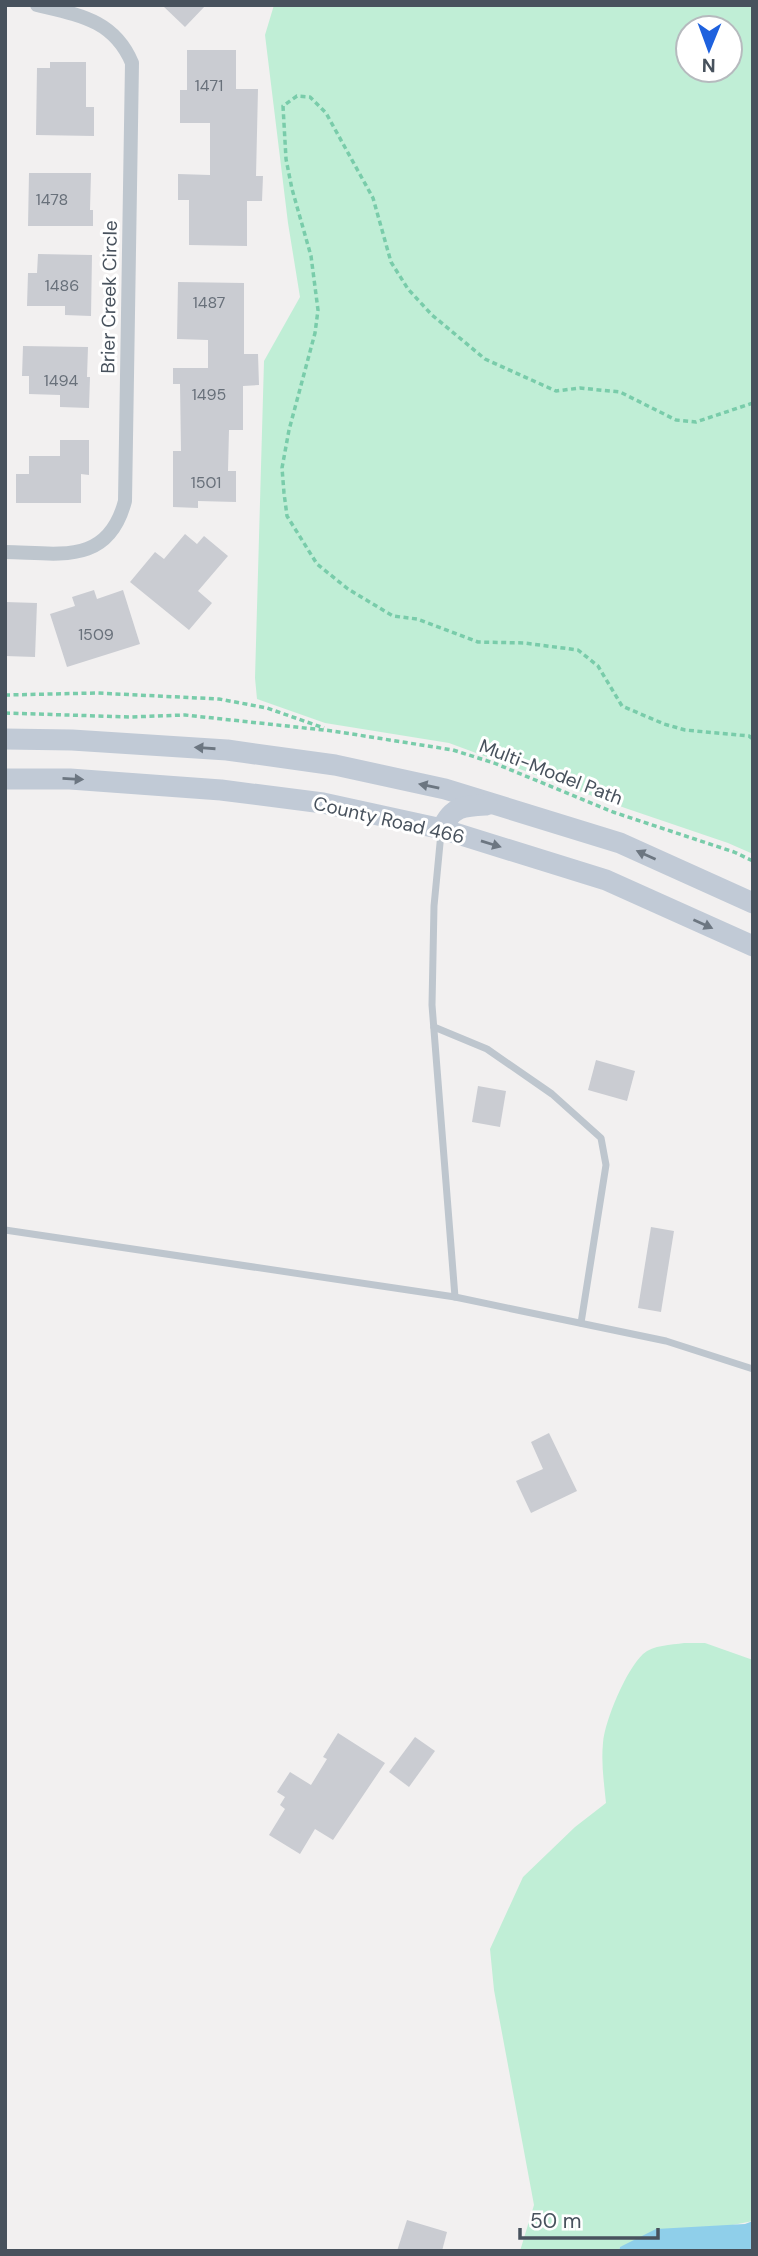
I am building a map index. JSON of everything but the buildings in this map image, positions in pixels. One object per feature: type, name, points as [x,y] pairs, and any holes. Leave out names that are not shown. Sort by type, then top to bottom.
[{"type":"main road","name":"County Road 466","points":[[5,739],[72,740],[227,750],[335,765],[445,789],[620,843],[753,903]]},
{"type":"main road","name":"County Road 466","points":[[5,779],[70,779],[221,790],[323,803],[442,829],[606,880],[753,946]]},
{"type":"main road","points":[[442,829],[448,814],[465,806],[496,805]]},
{"type":"street","name":"Brier Creek Circle","points":[[5,552],[73,553],[87,550],[110,533],[120,521],[125,501],[132,63],[124,45],[96,22],[37,5]]},
{"type":"lane","points":[[442,829],[434,906],[432,1005],[456,1297]]},
{"type":"lane","points":[[434,1027],[487,1049],[552,1094],[601,1138],[606,1166],[581,1323]]},
{"type":"lane","points":[[5,1230],[456,1297],[666,1341],[753,1369]]},
{"type":"path","points":[[753,403],[696,422],[676,420],[620,392],[580,388],[556,391],[485,359],[441,323],[408,289],[391,262],[373,198],[326,113],[310,97],[297,96],[283,106],[286,159],[311,256],[318,310],[315,333],[289,430],[282,468],[288,516],[317,564],[348,589],[393,616],[417,619],[478,642],[524,643],[578,650],[598,666],[622,706],[685,730],[749,736],[753,739]]},
{"type":"path","name":"Multi-Model Path","points":[[5,695],[96,693],[219,699],[267,708],[333,731]]},
{"type":"path","name":"Multi-Model Path","points":[[5,713],[130,717],[185,715],[333,731],[453,750],[613,812],[734,852],[753,861]]},
{"type":"green space","points":[[274,5],[753,5],[753,854],[449,743],[325,723],[257,699],[255,678],[264,361],[300,297],[265,35]]},
{"type":"green space","points":[[684,1643],[705,1643],[753,1660],[753,2221],[620,2247],[619,2251],[520,2251],[534,2205],[494,1990],[490,1949],[523,1877],[575,1827],[606,1803],[602,1758],[605,1733],[617,1696],[636,1661],[652,1649]]},
{"type":"water","points":[[753,2221],[753,2251],[619,2251],[620,2247],[656,2229],[745,2224]]}]
